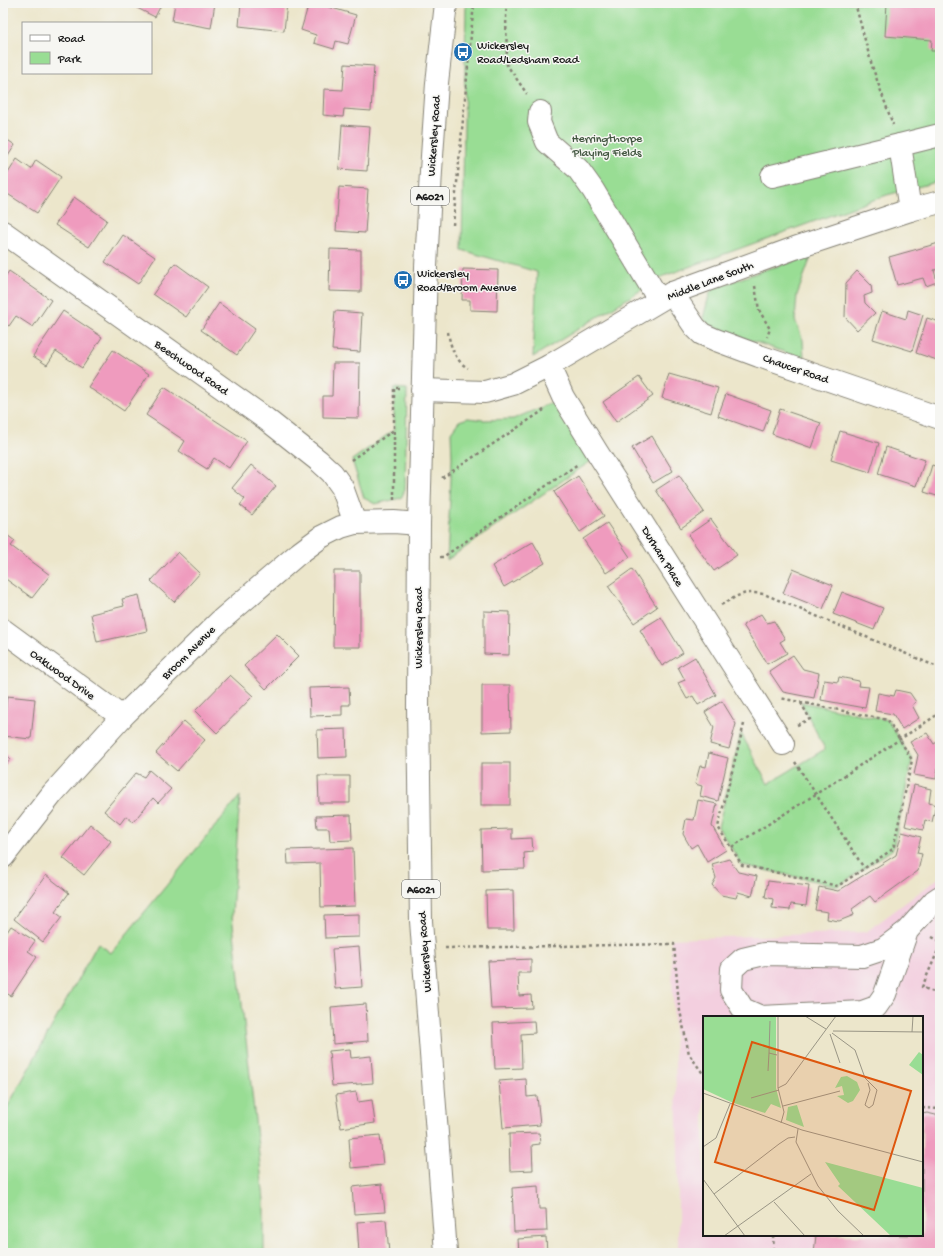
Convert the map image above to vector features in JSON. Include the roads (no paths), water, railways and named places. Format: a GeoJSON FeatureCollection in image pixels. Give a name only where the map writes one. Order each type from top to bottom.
{"type":"FeatureCollection","features":[{"type":"Feature","properties":{"kind":"street","name":"Wickersley Road"},"geometry":{"type":"LineString","coordinates":[[446,3],[437,83],[431,171],[422,390],[418,557],[418,706],[421,921],[446,1253]]}},
{"type":"Feature","properties":{"kind":"street","name":"Chaucer Road"},"geometry":{"type":"LineString","coordinates":[[540,112],[539,122],[547,142],[578,169],[665,296],[702,334],[759,356],[940,418]]}},
{"type":"Feature","properties":{"kind":"street"},"geometry":{"type":"LineString","coordinates":[[772,176],[940,135]]}},
{"type":"Feature","properties":{"kind":"street"},"geometry":{"type":"LineString","coordinates":[[900,145],[910,210]]}},
{"type":"Feature","properties":{"kind":"street","name":"Middle Lane South"},"geometry":{"type":"LineString","coordinates":[[422,390],[485,392],[513,384],[549,366],[665,296],[751,264],[910,210],[940,202]]}},
{"type":"Feature","properties":{"kind":"street","name":"Beechwood Road"},"geometry":{"type":"LineString","coordinates":[[3,232],[266,419],[319,461],[332,473],[342,488],[355,523]]}},
{"type":"Feature","properties":{"kind":"street","name":"Durham Place"},"geometry":{"type":"LineString","coordinates":[[549,366],[563,397],[597,452],[780,739]]}},
{"type":"Feature","properties":{"kind":"street","name":"Broom Avenue"},"geometry":{"type":"LineString","coordinates":[[3,857],[53,793],[122,717],[220,621],[298,554],[321,537],[341,527],[355,523],[394,522],[419,524]]}},
{"type":"Feature","properties":{"kind":"street","name":"Oakwood Drive"},"geometry":{"type":"LineString","coordinates":[[3,630],[122,717]]}},
{"type":"Feature","properties":{"kind":"street"},"geometry":{"type":"LineString","coordinates":[[759,1016],[743,1009],[731,990],[732,969],[743,959],[764,954],[862,956],[883,949],[907,931],[934,901],[940,897]]}},
{"type":"Feature","properties":{"kind":"street"},"geometry":{"type":"LineString","coordinates":[[781,1016],[862,1012],[876,1007],[885,994],[907,931]]}},
{"type":"Feature","properties":{"kind":"place","name":"Wickersley Road/Ledsham Road"},"geometry":{"type":"Point","coordinates":[463,52]}},
{"type":"Feature","properties":{"kind":"place","name":"Wickersley Road/Broom Avenue"},"geometry":{"type":"Point","coordinates":[403,280]}},
{"type":"Feature","properties":{"kind":"park label","name":"Herringthorpe Playing Fields"},"geometry":{"type":"Point","coordinates":[607,145]}}]}
